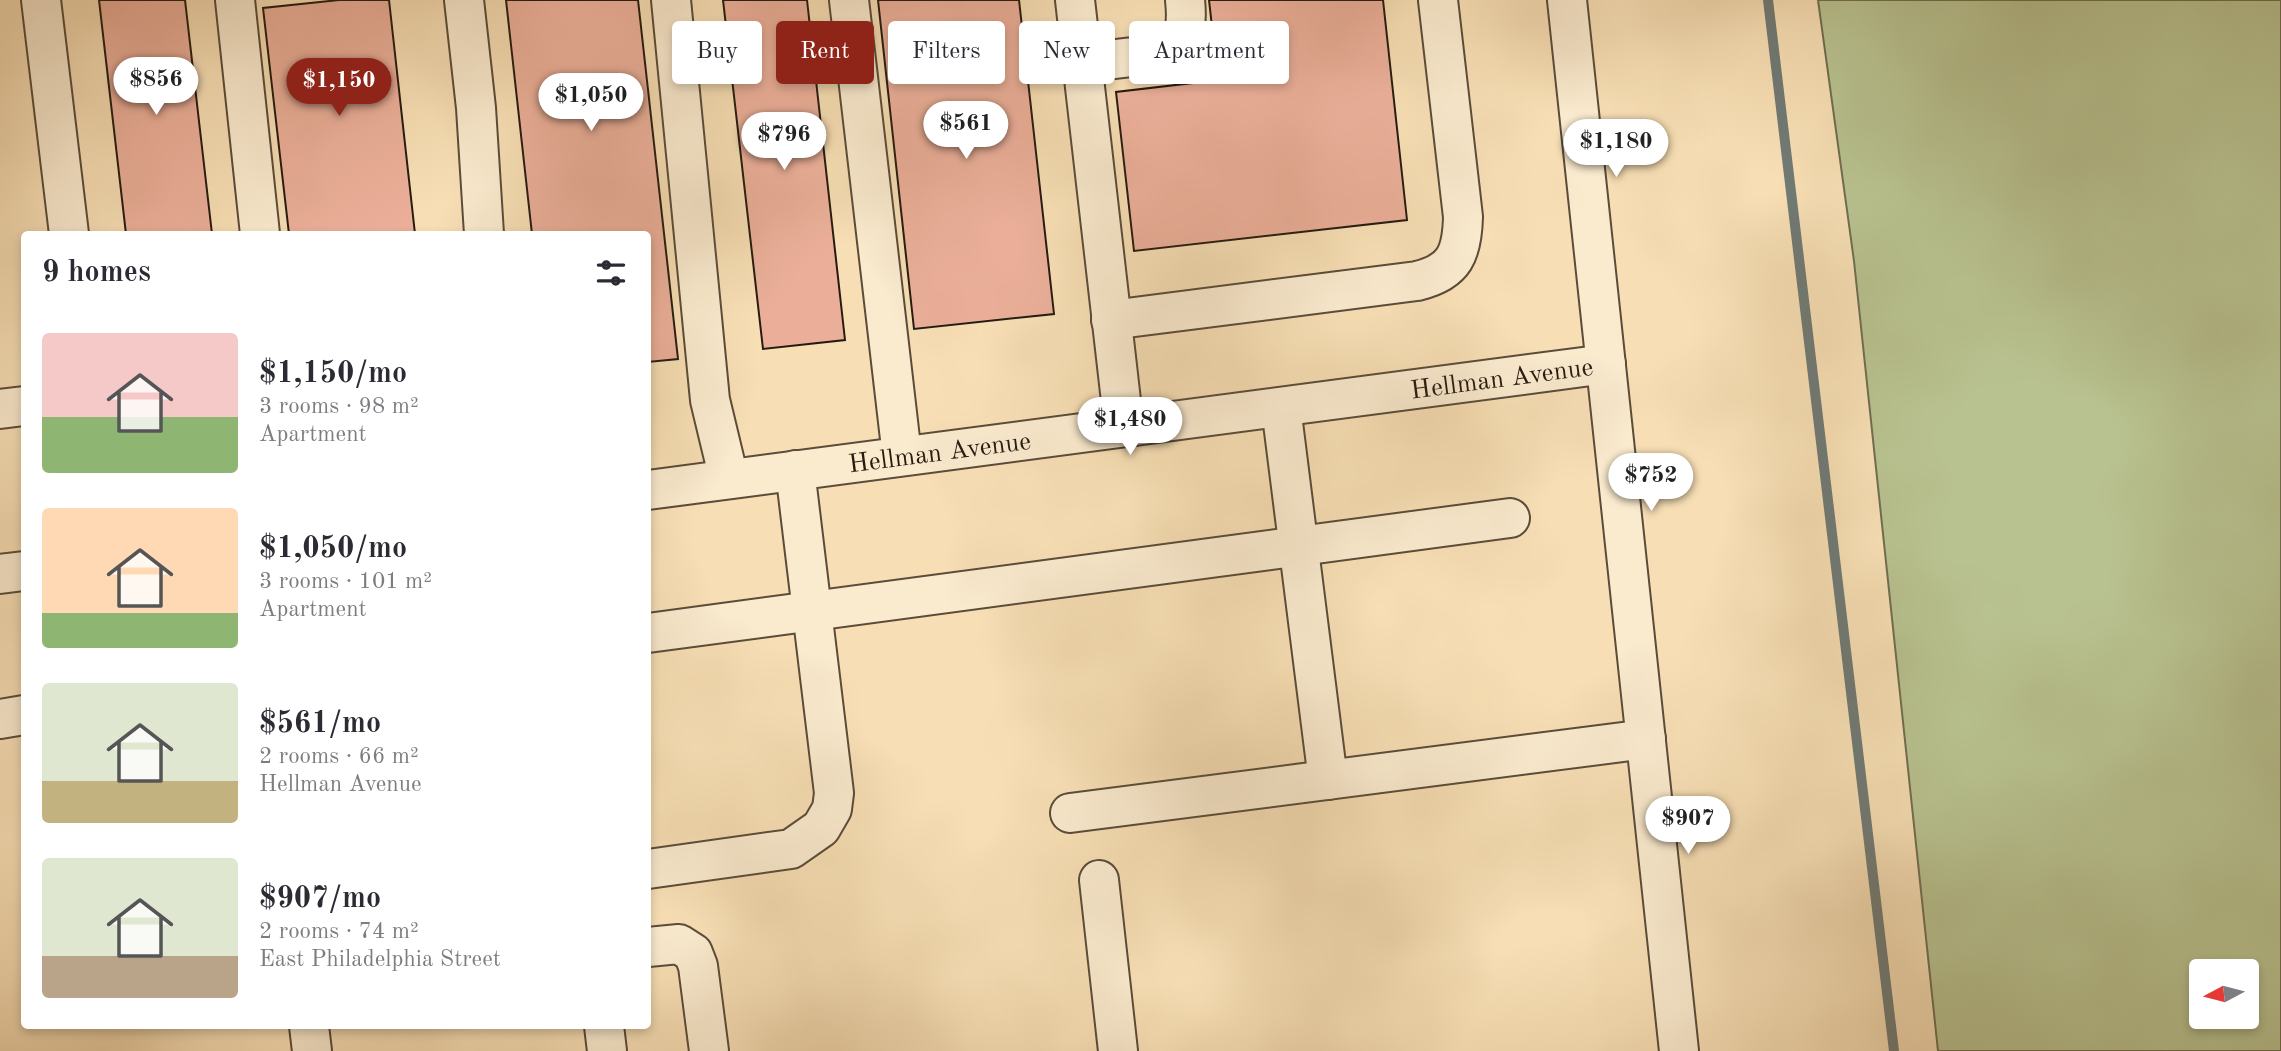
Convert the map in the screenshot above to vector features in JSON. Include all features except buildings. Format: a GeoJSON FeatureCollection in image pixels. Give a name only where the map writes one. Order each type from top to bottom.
{"type":"FeatureCollection","features":[{"type":"Feature","properties":{"kind":"street"},"geometry":{"type":"LineString","coordinates":[[41,0],[69,231]]}},
{"type":"Feature","properties":{"kind":"street"},"geometry":{"type":"LineString","coordinates":[[235,0],[260,231]]}},
{"type":"Feature","properties":{"kind":"street"},"geometry":{"type":"LineString","coordinates":[[464,0],[476,108],[484,231]]}},
{"type":"Feature","properties":{"kind":"street"},"geometry":{"type":"LineString","coordinates":[[671,0],[710,400],[729,479]]}},
{"type":"Feature","properties":{"kind":"street"},"geometry":{"type":"LineString","coordinates":[[849,0],[902,456]]}},
{"type":"Feature","properties":{"kind":"street"},"geometry":{"type":"LineString","coordinates":[[1075,0],[1077,21]]}},
{"type":"Feature","properties":{"kind":"street"},"geometry":{"type":"LineString","coordinates":[[1115,58],[1168,51],[1181,38],[1187,18],[1185,0]]}},
{"type":"Feature","properties":{"kind":"street"},"geometry":{"type":"LineString","coordinates":[[1111,320],[1417,281],[1437,276],[1451,264],[1459,253],[1463,217],[1438,0]]}},
{"type":"Feature","properties":{"kind":"street"},"geometry":{"type":"LineString","coordinates":[[1567,0],[1679,1051]]}},
{"type":"Feature","properties":{"kind":"street"},"geometry":{"type":"LineString","coordinates":[[1084,84],[1124,428]]}},
{"type":"Feature","properties":{"kind":"street","name":"Hellman Avenue"},"geometry":{"type":"LineString","coordinates":[[651,490],[1606,364]]}},
{"type":"Feature","properties":{"kind":"street"},"geometry":{"type":"LineString","coordinates":[[0,409],[21,406]]}},
{"type":"Feature","properties":{"kind":"street"},"geometry":{"type":"LineString","coordinates":[[1281,407],[1328,780]]}},
{"type":"Feature","properties":{"kind":"street"},"geometry":{"type":"LineString","coordinates":[[651,869],[791,849],[821,828],[832,809],[834,793],[795,470]]}},
{"type":"Feature","properties":{"kind":"street"},"geometry":{"type":"LineString","coordinates":[[651,632],[1510,518]]}},
{"type":"Feature","properties":{"kind":"street"},"geometry":{"type":"LineString","coordinates":[[0,574],[21,571]]}},
{"type":"Feature","properties":{"kind":"street"},"geometry":{"type":"LineString","coordinates":[[0,719],[21,716]]}},
{"type":"Feature","properties":{"kind":"street"},"geometry":{"type":"LineString","coordinates":[[1070,813],[1646,739]]}},
{"type":"Feature","properties":{"kind":"street"},"geometry":{"type":"LineString","coordinates":[[1099,880],[1118,1051]]}},
{"type":"Feature","properties":{"kind":"street"},"geometry":{"type":"LineString","coordinates":[[651,947],[678,944],[693,953],[698,966],[709,1051]]}},
{"type":"Feature","properties":{"kind":"street"},"geometry":{"type":"LineString","coordinates":[[309,1029],[312,1051]]}},
{"type":"Feature","properties":{"kind":"street"},"geometry":{"type":"LineString","coordinates":[[604,1029],[607,1051]]}},
{"type":"Feature","properties":{"kind":"green space"},"geometry":{"type":"Polygon","coordinates":[[[1818,0],[2281,0],[2281,1051],[1938,1051],[1854,261],[1818,0]]]}},
{"type":"Feature","properties":{"kind":"waterway"},"geometry":{"type":"LineString","coordinates":[[1768,0],[1894,1051]]}}]}
